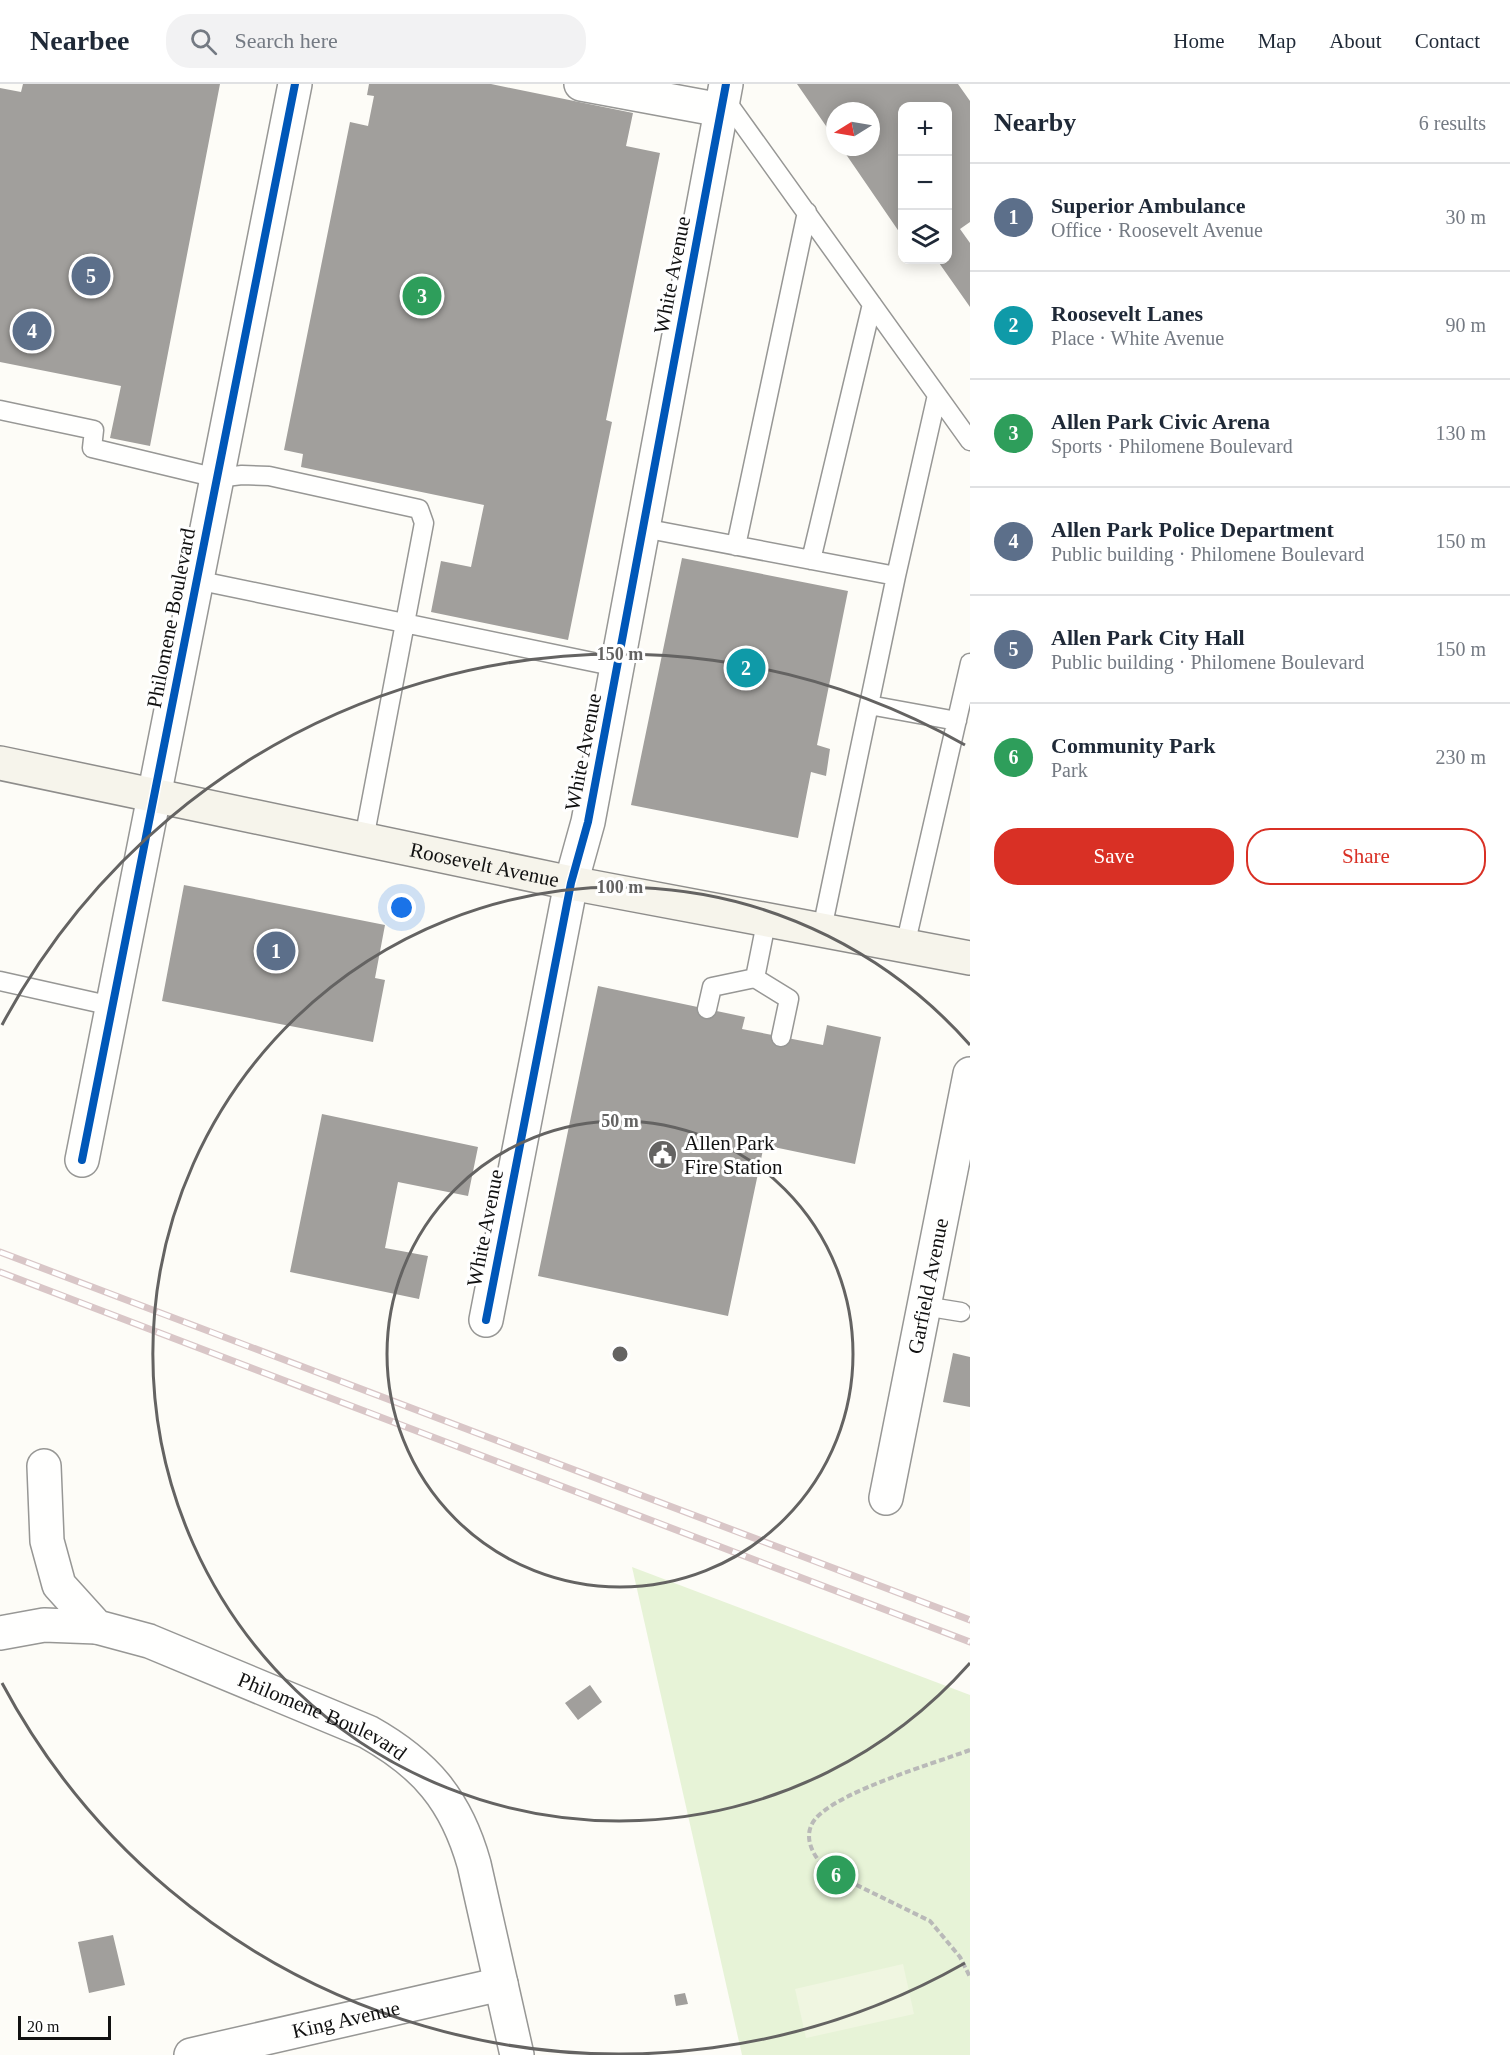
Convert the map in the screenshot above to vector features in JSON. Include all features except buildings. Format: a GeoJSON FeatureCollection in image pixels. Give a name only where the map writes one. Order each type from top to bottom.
{"type":"FeatureCollection","features":[{"type":"Feature","properties":{"kind":"main road","name":"Roosevelt Avenue"},"geometry":{"type":"LineString","coordinates":[[0,763],[571,883],[767,918],[970,958]]}},
{"type":"Feature","properties":{"kind":"street","name":"Philomene Boulevard"},"geometry":{"type":"LineString","coordinates":[[82,1160],[296,84]]}},
{"type":"Feature","properties":{"kind":"street"},"geometry":{"type":"LineString","coordinates":[[581,84],[721,94]]}},
{"type":"Feature","properties":{"kind":"street","name":"White Avenue"},"geometry":{"type":"LineString","coordinates":[[486,1320],[571,883],[588,822],[721,94]]}},
{"type":"Feature","properties":{"kind":"street","name":"Garfield Avenue"},"geometry":{"type":"LineString","coordinates":[[886,1498],[970,1074]]}},
{"type":"Feature","properties":{"kind":"street"},"geometry":{"type":"LineString","coordinates":[[44,1466],[47,1541],[59,1585],[97,1627]]}},
{"type":"Feature","properties":{"kind":"street","name":"Philomene Boulevard"},"geometry":{"type":"LineString","coordinates":[[0,1633],[44,1625],[97,1627],[149,1641],[368,1732],[393,1746],[419,1767],[446,1798],[466,1836],[517,2055]]}},
{"type":"Feature","properties":{"kind":"street","name":"King Avenue"},"geometry":{"type":"LineString","coordinates":[[191,2055],[501,1984]]}},
{"type":"Feature","properties":{"kind":"lane"},"geometry":{"type":"LineString","coordinates":[[721,94],[970,441]]}},
{"type":"Feature","properties":{"kind":"lane"},"geometry":{"type":"LineString","coordinates":[[736,546],[807,212]]}},
{"type":"Feature","properties":{"kind":"lane"},"geometry":{"type":"LineString","coordinates":[[811,560],[872,304]]}},
{"type":"Feature","properties":{"kind":"lane"},"geometry":{"type":"LineString","coordinates":[[822,929],[896,576],[937,395]]}},
{"type":"Feature","properties":{"kind":"lane"},"geometry":{"type":"LineString","coordinates":[[0,410],[94,430],[92,448],[217,478],[242,475],[269,476],[418,509],[424,523],[407,624],[364,839]]}},
{"type":"Feature","properties":{"kind":"lane"},"geometry":{"type":"LineString","coordinates":[[643,528],[896,576]]}},
{"type":"Feature","properties":{"kind":"lane"},"geometry":{"type":"LineString","coordinates":[[196,580],[617,667]]}},
{"type":"Feature","properties":{"kind":"lane"},"geometry":{"type":"LineString","coordinates":[[905,946],[970,663]]}},
{"type":"Feature","properties":{"kind":"lane"},"geometry":{"type":"LineString","coordinates":[[869,705],[957,721]]}},
{"type":"Feature","properties":{"kind":"lane"},"geometry":{"type":"LineString","coordinates":[[755,978],[767,918]]}},
{"type":"Feature","properties":{"kind":"lane"},"geometry":{"type":"LineString","coordinates":[[707,1009],[712,987],[755,978],[789,999],[781,1037]]}},
{"type":"Feature","properties":{"kind":"lane"},"geometry":{"type":"LineString","coordinates":[[0,981],[112,1006]]}},
{"type":"Feature","properties":{"kind":"lane"},"geometry":{"type":"LineString","coordinates":[[924,1306],[961,1312]]}},
{"type":"Feature","properties":{"kind":"path"},"geometry":{"type":"LineString","coordinates":[[970,1750],[883,1782],[830,1807],[815,1819],[808,1841],[817,1861],[830,1872],[930,1921],[960,1958],[970,1977]]}},
{"type":"Feature","properties":{"kind":"green space"},"geometry":{"type":"Polygon","coordinates":[[[632,1567],[970,1695],[970,2055],[742,2055],[632,1567]]]}},
{"type":"Feature","properties":{"kind":"green space"},"geometry":{"type":"Polygon","coordinates":[[[903,1964],[914,2014],[806,2038],[795,1989],[903,1964]]]}},
{"type":"Feature","properties":{"kind":"railway"},"geometry":{"type":"LineString","coordinates":[[0,1252],[970,1620]]}},
{"type":"Feature","properties":{"kind":"railway"},"geometry":{"type":"LineString","coordinates":[[0,1272],[970,1642]]}},
{"type":"Feature","properties":{"kind":"cycle path"},"geometry":{"type":"LineString","coordinates":[[82,1160],[295,84]]}},
{"type":"Feature","properties":{"kind":"cycle path"},"geometry":{"type":"LineString","coordinates":[[486,1320],[571,883],[588,822],[726,84]]}},
{"type":"Feature","properties":{"kind":"place","name":"Allen Park City Hall"},"geometry":{"type":"Point","coordinates":[91,276]}},
{"type":"Feature","properties":{"kind":"place","name":"Allen Park Civic Arena"},"geometry":{"type":"Point","coordinates":[422,296]}},
{"type":"Feature","properties":{"kind":"place","name":"Allen Park Police Department"},"geometry":{"type":"Point","coordinates":[32,331]}},
{"type":"Feature","properties":{"kind":"place","name":"Roosevelt Lanes"},"geometry":{"type":"Point","coordinates":[746,668]}},
{"type":"Feature","properties":{"kind":"place","name":"Superior Ambulance"},"geometry":{"type":"Point","coordinates":[276,951]}},
{"type":"Feature","properties":{"kind":"place","name":"Allen Park Fire Station"},"geometry":{"type":"Point","coordinates":[663,1155]}},
{"type":"Feature","properties":{"kind":"place","name":"Community Park"},"geometry":{"type":"Point","coordinates":[836,1875]}}]}
